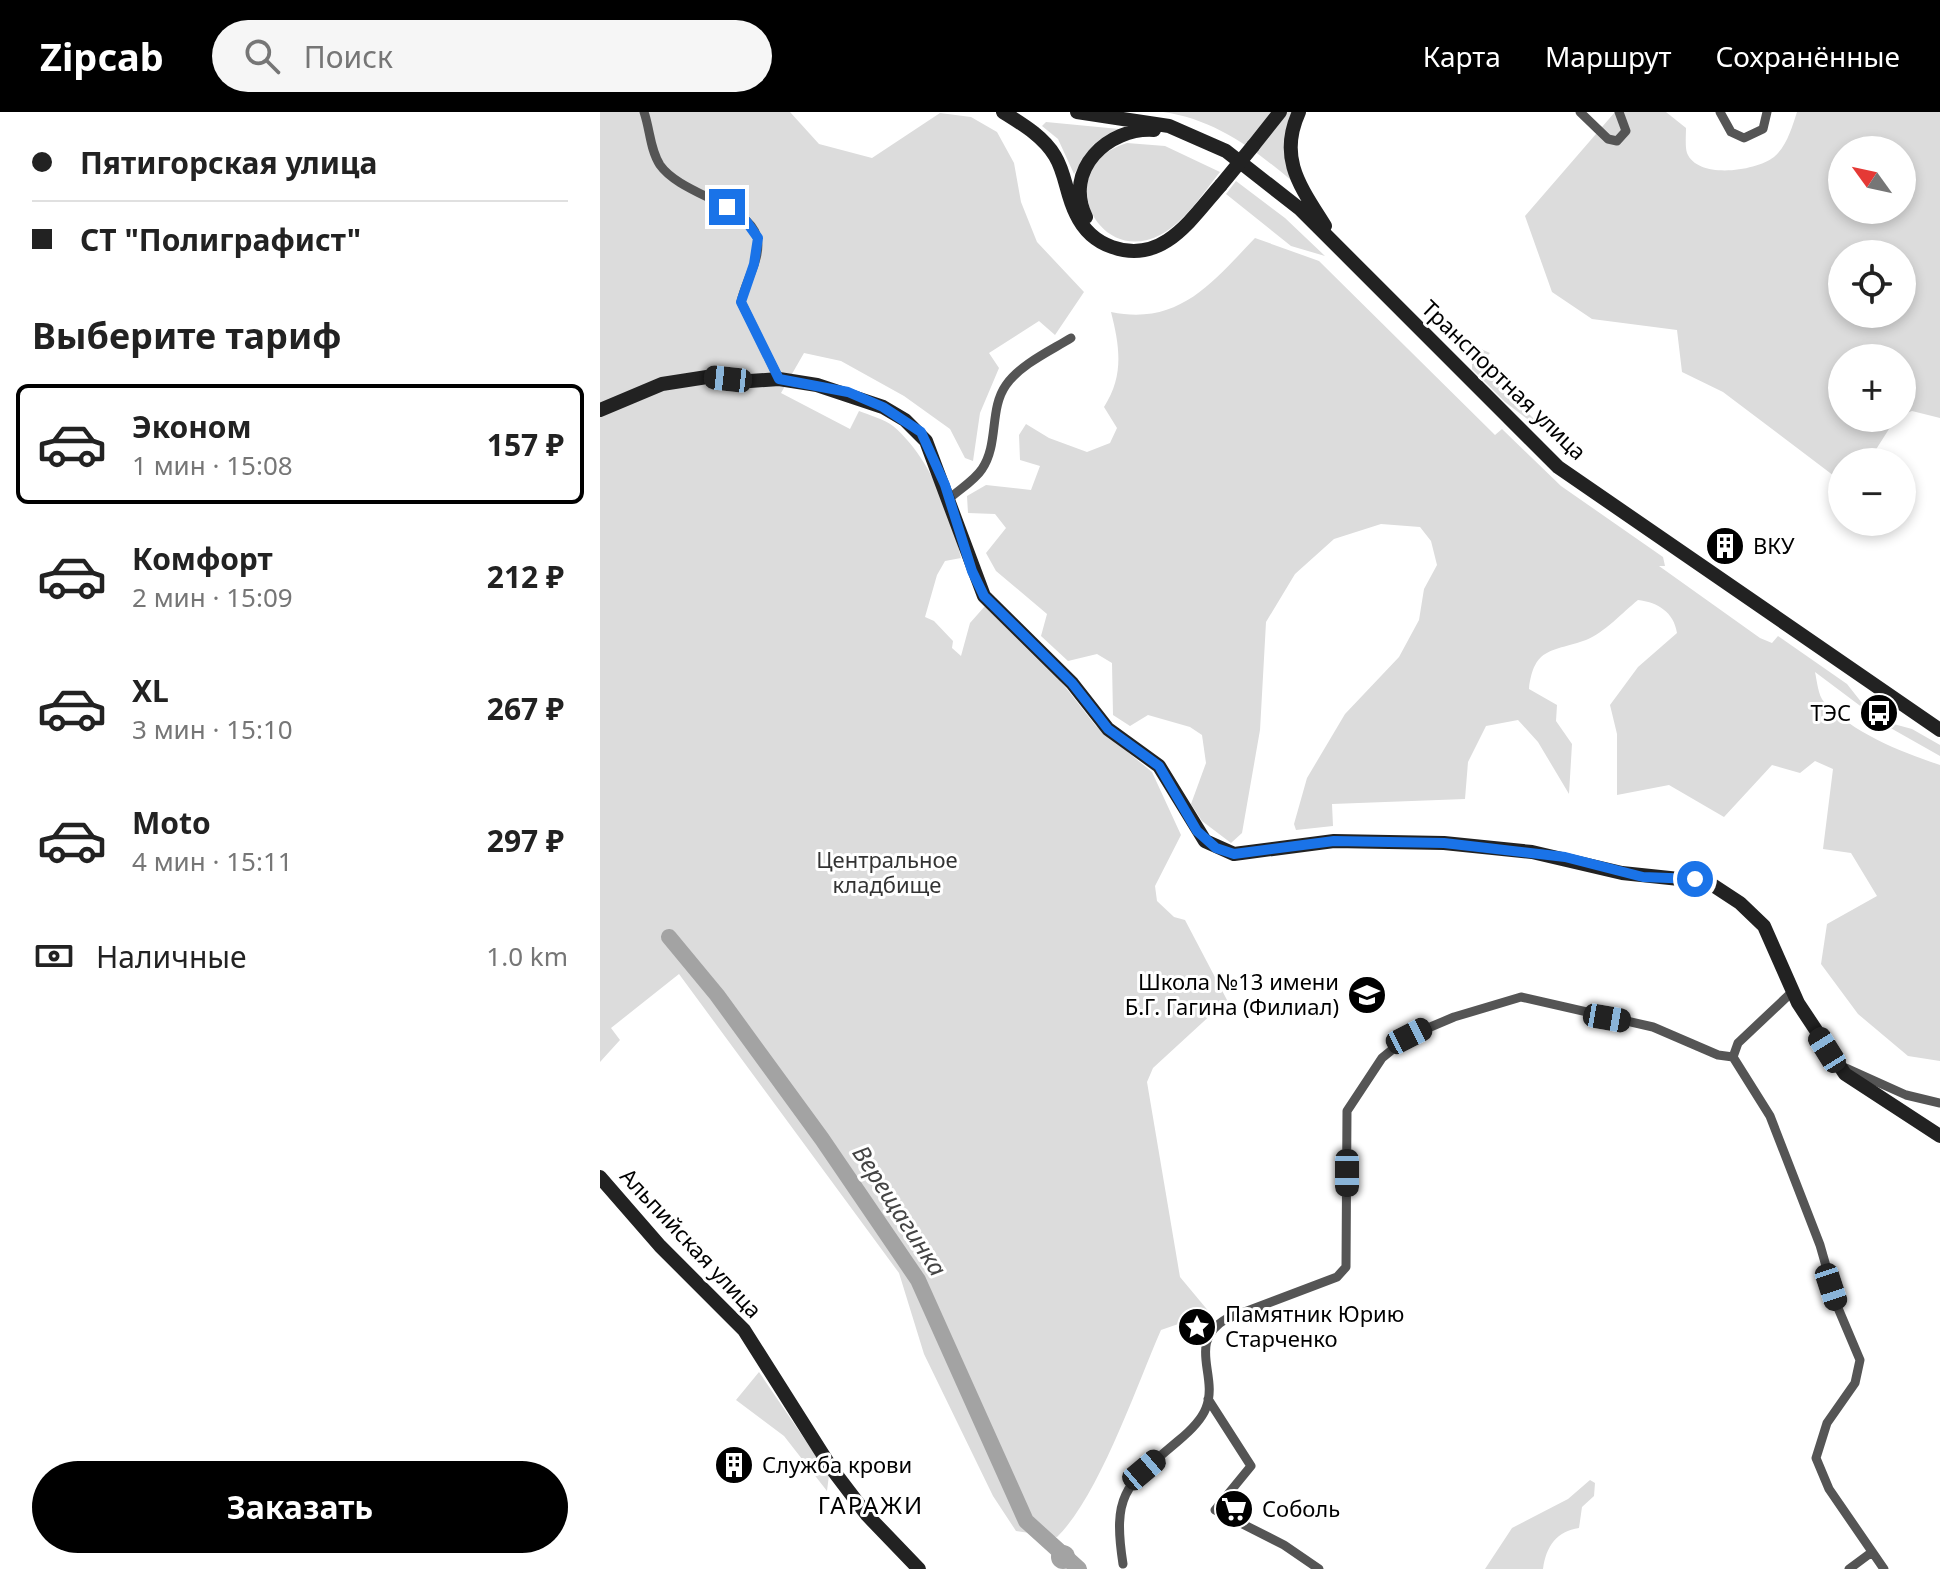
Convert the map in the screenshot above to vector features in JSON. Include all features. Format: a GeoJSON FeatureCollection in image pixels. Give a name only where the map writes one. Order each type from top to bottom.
{"type":"FeatureCollection","features":[{"type":"Feature","properties":{"kind":"street"},"geometry":{"type":"LineString","coordinates":[[644,112],[654,152],[667,173],[691,191],[727,207],[758,238],[754,264],[741,302],[779,379]]}},
{"type":"Feature","properties":{"kind":"street"},"geometry":{"type":"LineString","coordinates":[[1003,112],[1040,138],[1054,155],[1076,214],[1090,234],[1126,251],[1149,251],[1172,239],[1280,112]]}},
{"type":"Feature","properties":{"kind":"street","name":"Транспортная улица"},"geometry":{"type":"LineString","coordinates":[[1077,112],[1144,121],[1202,138],[1261,177],[1336,243],[1497,410],[1558,467],[1940,730]]}},
{"type":"Feature","properties":{"kind":"street"},"geometry":{"type":"LineString","coordinates":[[1299,112],[1292,128],[1290,159],[1310,201],[1336,243]]}},
{"type":"Feature","properties":{"kind":"street"},"geometry":{"type":"LineString","coordinates":[[1580,112],[1612,141],[1623,137],[1626,131],[1619,112]]}},
{"type":"Feature","properties":{"kind":"street"},"geometry":{"type":"LineString","coordinates":[[1720,112],[1731,132],[1744,138],[1763,129],[1767,112]]}},
{"type":"Feature","properties":{"kind":"street"},"geometry":{"type":"LineString","coordinates":[[1126,251],[1101,236],[1084,215],[1080,185],[1091,159],[1108,140],[1129,131],[1156,131],[1202,138]]}},
{"type":"Feature","properties":{"kind":"street"},"geometry":{"type":"LineString","coordinates":[[950,498],[984,467],[992,449],[1000,397],[1006,385],[1039,357],[1071,338]]}},
{"type":"Feature","properties":{"kind":"street"},"geometry":{"type":"LineString","coordinates":[[600,410],[633,393],[686,378],[779,379],[848,392],[905,420],[926,441],[950,498],[972,571],[984,596],[1072,683],[1108,729],[1159,766],[1197,831],[1216,848],[1234,854],[1334,841],[1444,843],[1543,854],[1622,873],[1708,882],[1740,903],[1764,926],[1792,992],[1837,1063],[1851,1079],[1940,1136]]}},
{"type":"Feature","properties":{"kind":"street"},"geometry":{"type":"LineString","coordinates":[[1733,1057],[1738,1043],[1792,992]]}},
{"type":"Feature","properties":{"kind":"street"},"geometry":{"type":"LineString","coordinates":[[1123,1564],[1118,1519],[1123,1496],[1144,1470],[1198,1422],[1208,1399],[1206,1336],[1226,1319],[1343,1273],[1347,1259],[1347,1111],[1382,1058],[1409,1036],[1454,1017],[1521,997],[1653,1027],[1713,1053],[1733,1057],[1770,1116],[1820,1245],[1838,1308],[1859,1352],[1855,1383],[1827,1423],[1816,1458],[1822,1476],[1884,1569]]}},
{"type":"Feature","properties":{"kind":"street"},"geometry":{"type":"LineString","coordinates":[[1837,1063],[1906,1095],[1940,1103]]}},
{"type":"Feature","properties":{"kind":"street","name":"Альпийская улица"},"geometry":{"type":"LineString","coordinates":[[600,1177],[660,1246],[744,1330],[832,1469],[867,1515],[919,1569]]}},
{"type":"Feature","properties":{"kind":"street"},"geometry":{"type":"LineString","coordinates":[[1208,1399],[1251,1466],[1215,1510],[1284,1545],[1319,1569]]}},
{"type":"Feature","properties":{"kind":"street"},"geometry":{"type":"LineString","coordinates":[[1849,1569],[1872,1552]]}},
{"type":"Feature","properties":{"kind":"green space","name":"Центральное кладбище"},"geometry":{"type":"Polygon","coordinates":[[[600,112],[790,112],[819,144],[872,158],[940,113],[971,117],[997,132],[1014,163],[1021,202],[1037,242],[1084,292],[1055,335],[1039,321],[989,353],[999,368],[980,413],[973,461],[965,458],[950,429],[904,396],[841,361],[804,353],[781,393],[850,429],[859,411],[881,419],[906,438],[937,486],[961,558],[945,561],[937,575],[925,617],[934,621],[953,641],[952,648],[961,656],[970,623],[985,606],[1055,674],[1096,726],[1152,772],[1181,835],[1155,886],[1157,901],[1174,917],[1185,920],[1227,1000],[1153,1068],[1147,1082],[1180,1277],[1210,1313],[1161,1330],[1102,1469],[1073,1519],[1057,1537],[1016,1531],[993,1496],[924,1354],[899,1273],[679,974],[611,1028],[620,1040],[600,1062],[600,112]]]}},
{"type":"Feature","properties":{"kind":"green space"},"geometry":{"type":"Polygon","coordinates":[[[1163,112],[1298,112],[1292,181],[1248,147],[1216,128],[1163,112]]]}},
{"type":"Feature","properties":{"kind":"green space"},"geometry":{"type":"Polygon","coordinates":[[[1615,112],[1666,112],[1686,128],[1686,150],[1693,161],[1703,167],[1728,170],[1766,162],[1779,153],[1797,112],[1940,112],[1940,418],[1916,412],[1916,344],[1828,344],[1828,432],[1887,432],[1877,448],[1828,448],[1828,471],[1723,392],[1682,372],[1677,330],[1592,319],[1552,292],[1525,216],[1615,112]]]}},
{"type":"Feature","properties":{"kind":"green space"},"geometry":{"type":"Polygon","coordinates":[[[1046,122],[1119,129],[1094,144],[1074,174],[1058,139],[1042,126],[1046,122]]]}},
{"type":"Feature","properties":{"kind":"green space"},"geometry":{"type":"Polygon","coordinates":[[[1127,143],[1165,146],[1220,172],[1178,223],[1160,235],[1137,241],[1117,238],[1101,226],[1091,210],[1087,191],[1091,172],[1104,155],[1127,143]]]}},
{"type":"Feature","properties":{"kind":"green space"},"geometry":{"type":"Polygon","coordinates":[[[1236,181],[1285,218],[1325,256],[1291,246],[1226,194],[1236,181]]]}},
{"type":"Feature","properties":{"kind":"green space"},"geometry":{"type":"Polygon","coordinates":[[[1255,238],[1319,261],[1495,435],[1502,429],[1561,486],[1663,557],[1665,566],[1659,566],[1760,638],[1772,643],[1778,636],[1847,684],[1862,703],[1890,723],[1912,729],[1940,745],[1940,756],[1887,726],[1815,672],[1824,702],[1849,723],[1894,748],[1940,765],[1940,1061],[1908,1056],[1858,1014],[1821,964],[1827,924],[1877,896],[1851,853],[1823,849],[1833,769],[1815,761],[1800,773],[1772,765],[1724,817],[1669,785],[1617,795],[1617,734],[1610,705],[1638,667],[1677,633],[1668,614],[1652,603],[1638,600],[1600,632],[1547,653],[1535,665],[1529,689],[1557,705],[1556,721],[1572,744],[1569,794],[1538,742],[1518,720],[1486,726],[1468,762],[1465,799],[1332,804],[1333,826],[1296,830],[1294,824],[1307,778],[1345,714],[1399,657],[1419,620],[1424,589],[1437,565],[1431,541],[1420,527],[1381,524],[1334,539],[1295,574],[1266,622],[1260,730],[1242,833],[1231,843],[1202,821],[1191,804],[1206,763],[1202,735],[1190,727],[1148,715],[1130,726],[1113,715],[1112,663],[1097,654],[1068,661],[1041,636],[1047,614],[996,571],[986,553],[1006,528],[995,514],[968,513],[967,496],[986,485],[1031,490],[1040,466],[1020,460],[1019,435],[1026,424],[1049,438],[1087,452],[1110,443],[1117,428],[1104,407],[1115,384],[1118,361],[1117,337],[1111,312],[1135,315],[1175,307],[1208,285],[1255,238]]]}},
{"type":"Feature","properties":{"kind":"green space"},"geometry":{"type":"Polygon","coordinates":[[[1481,349],[1490,353],[1479,364],[1540,425],[1538,427],[1505,402],[1472,369],[1472,362],[1481,349]]]}},
{"type":"Feature","properties":{"kind":"green space"},"geometry":{"type":"Polygon","coordinates":[[[759,1372],[829,1475],[827,1491],[784,1436],[736,1400],[759,1372]]]}},
{"type":"Feature","properties":{"kind":"green space"},"geometry":{"type":"Polygon","coordinates":[[[1590,1480],[1595,1483],[1594,1496],[1582,1507],[1579,1528],[1565,1532],[1554,1541],[1543,1569],[1485,1569],[1512,1528],[1568,1499],[1590,1480]]]}},
{"type":"Feature","properties":{"kind":"shaded area"},"geometry":{"type":"Polygon","coordinates":[[[1063,1545],[1072,1548],[1075,1557],[1072,1566],[1063,1569],[1054,1566],[1051,1557],[1054,1548],[1063,1545]]]}},
{"type":"Feature","properties":{"kind":"waterway","name":"Верещагинка"},"geometry":{"type":"LineString","coordinates":[[669,937],[717,995],[822,1139],[918,1280],[1026,1521],[1079,1569]]}},
{"type":"Feature","properties":{"kind":"place","name":"ВКУ"},"geometry":{"type":"Point","coordinates":[1725,546]}},
{"type":"Feature","properties":{"kind":"place","name":"ТЭС"},"geometry":{"type":"Point","coordinates":[1879,713]}},
{"type":"Feature","properties":{"kind":"place","name":"Школа №13 имени Б.Г. Гагина (Филиал)"},"geometry":{"type":"Point","coordinates":[1367,995]}},
{"type":"Feature","properties":{"kind":"place","name":"Памятник Юрию Старченко"},"geometry":{"type":"Point","coordinates":[1197,1327]}},
{"type":"Feature","properties":{"kind":"place","name":"Служба крови"},"geometry":{"type":"Point","coordinates":[734,1465]}},
{"type":"Feature","properties":{"kind":"place","name":"Соболь"},"geometry":{"type":"Point","coordinates":[1234,1509]}},
{"type":"Feature","properties":{"kind":"district","name":"ГАРАЖИ"},"geometry":{"type":"Point","coordinates":[871,1506]}},
{"type":"Feature","properties":{"kind":"route"},"geometry":{"type":"LineString","coordinates":[[727,207],[746,221],[758,238],[754,264],[741,302],[779,379],[848,392],[883,407],[921,432],[945,485],[972,571],[984,596],[1024,639],[1072,683],[1108,729],[1159,766],[1205,841],[1234,854],[1334,841],[1444,843],[1565,857],[1643,877],[1695,879]]}}]}
